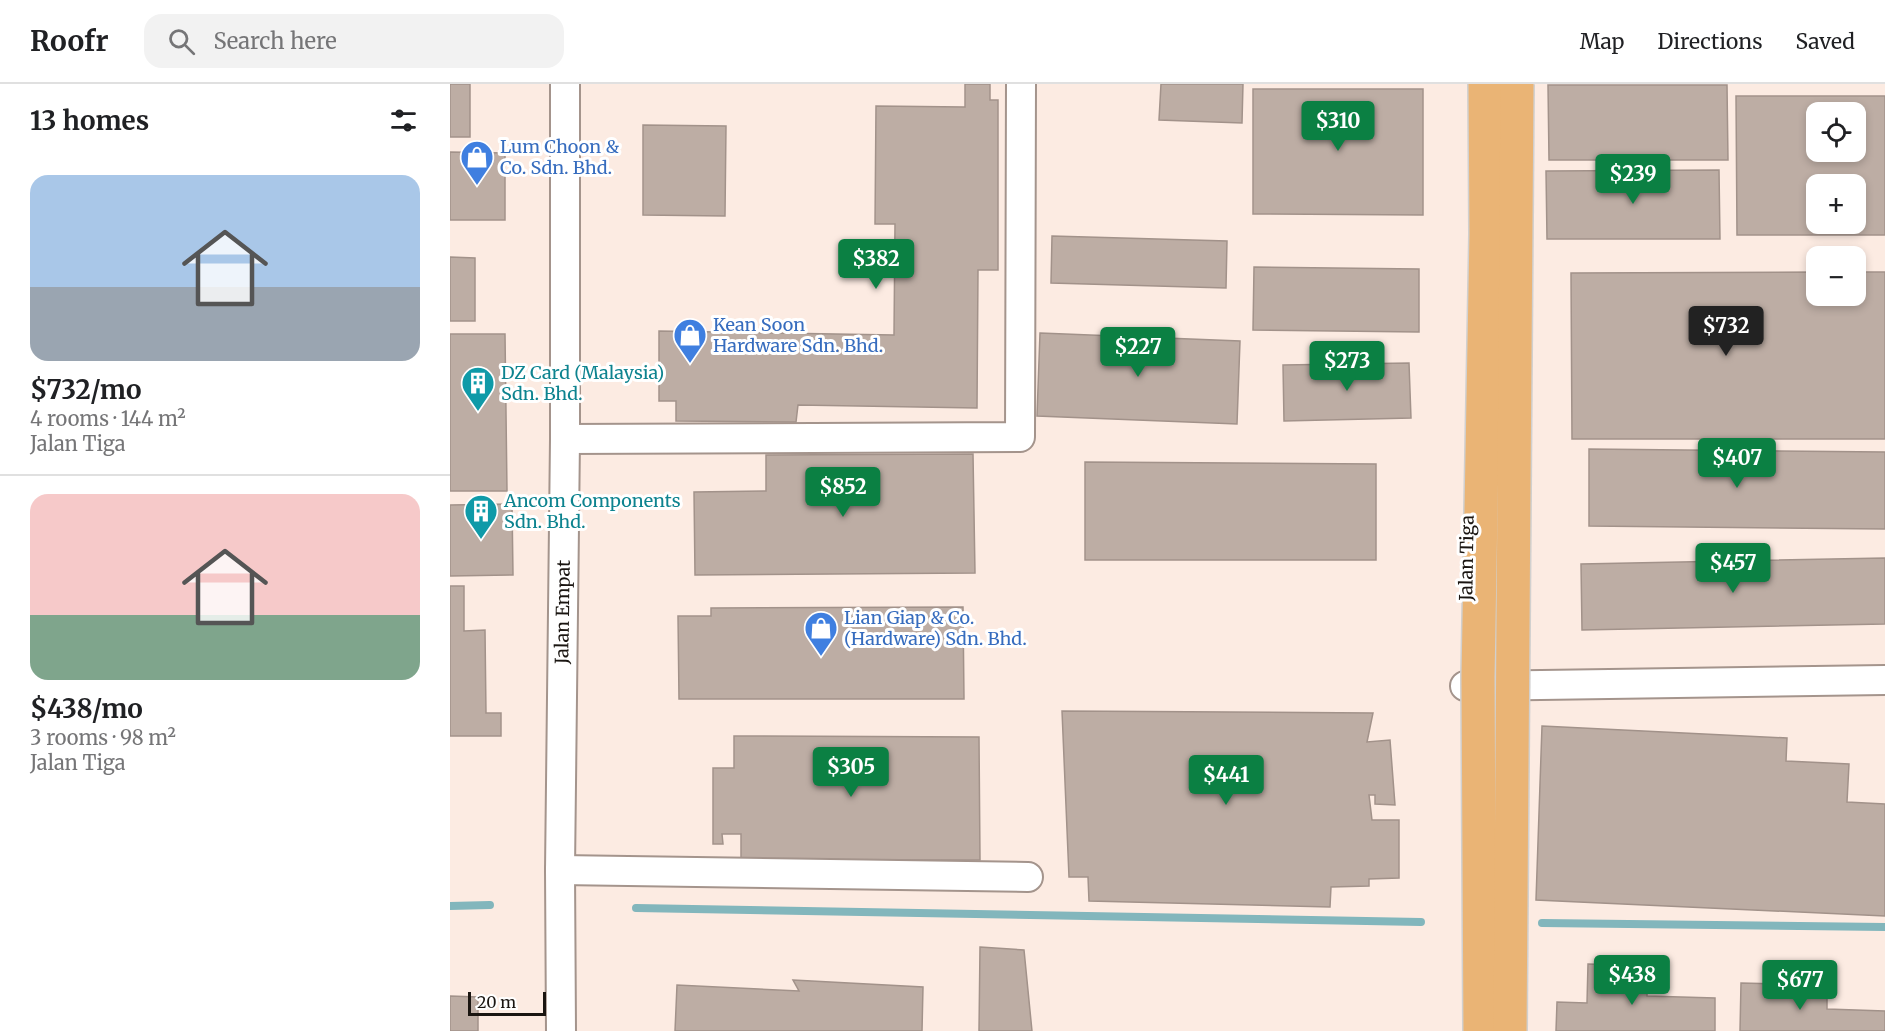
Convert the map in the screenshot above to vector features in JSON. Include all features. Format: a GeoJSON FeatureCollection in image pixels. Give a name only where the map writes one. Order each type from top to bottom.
{"type":"FeatureCollection","features":[{"type":"Feature","properties":{"kind":"highway"},"geometry":{"type":"LineString","coordinates":[[1479,1031],[1478,677],[1486,234],[1485,84]]}},
{"type":"Feature","properties":{"kind":"highway"},"geometry":{"type":"LineString","coordinates":[[1510,1031],[1517,84]]}},
{"type":"Feature","properties":{"kind":"street","name":"Jalan Empat"},"geometry":{"type":"LineString","coordinates":[[561,1031],[565,84]]}},
{"type":"Feature","properties":{"kind":"street"},"geometry":{"type":"LineString","coordinates":[[565,439],[1020,437],[1021,84]]}},
{"type":"Feature","properties":{"kind":"street","name":"Jalan Tiga"},"geometry":{"type":"LineString","coordinates":[[1468,1031],[1465,686],[1471,84]]}},
{"type":"Feature","properties":{"kind":"street"},"geometry":{"type":"LineString","coordinates":[[1520,1031],[1519,686],[1524,84]]}},
{"type":"Feature","properties":{"kind":"street"},"geometry":{"type":"LineString","coordinates":[[1465,686],[1885,680]]}},
{"type":"Feature","properties":{"kind":"street"},"geometry":{"type":"LineString","coordinates":[[560,870],[1028,877]]}},
{"type":"Feature","properties":{"kind":"building"},"geometry":{"type":"Polygon","coordinates":[[[450,84],[470,84],[470,137],[450,137],[450,84]]]}},
{"type":"Feature","properties":{"kind":"building"},"geometry":{"type":"Polygon","coordinates":[[[965,84],[990,84],[990,100],[998,100],[998,270],[978,270],[977,408],[798,405],[796,422],[676,421],[676,401],[659,401],[659,331],[894,335],[895,224],[875,224],[876,106],[965,107],[965,84]]]}},
{"type":"Feature","properties":{"kind":"building"},"geometry":{"type":"Polygon","coordinates":[[[1161,84],[1243,84],[1242,123],[1159,120],[1161,84]]]}},
{"type":"Feature","properties":{"kind":"building"},"geometry":{"type":"Polygon","coordinates":[[[1548,85],[1727,85],[1728,160],[1549,160],[1548,85]]]}},
{"type":"Feature","properties":{"kind":"building"},"geometry":{"type":"Polygon","coordinates":[[[1253,89],[1423,89],[1423,215],[1253,214],[1253,89]]]}},
{"type":"Feature","properties":{"kind":"building"},"geometry":{"type":"Polygon","coordinates":[[[1736,96],[1885,96],[1885,235],[1737,235],[1736,96]]]}},
{"type":"Feature","properties":{"kind":"building"},"geometry":{"type":"Polygon","coordinates":[[[643,125],[726,126],[725,216],[643,215],[643,125]]]}},
{"type":"Feature","properties":{"kind":"building","name":"Lum Choon & Co. Sdn. Bhd."},"geometry":{"type":"Polygon","coordinates":[[[450,152],[505,153],[505,220],[450,220],[450,152]]]}},
{"type":"Feature","properties":{"kind":"building"},"geometry":{"type":"Polygon","coordinates":[[[1719,170],[1720,239],[1547,239],[1546,171],[1719,170]]]}},
{"type":"Feature","properties":{"kind":"building"},"geometry":{"type":"Polygon","coordinates":[[[1052,236],[1227,241],[1226,288],[1051,283],[1052,236]]]}},
{"type":"Feature","properties":{"kind":"building"},"geometry":{"type":"Polygon","coordinates":[[[450,257],[475,258],[475,321],[450,321],[450,257]]]}},
{"type":"Feature","properties":{"kind":"building"},"geometry":{"type":"Polygon","coordinates":[[[1254,267],[1419,269],[1419,332],[1253,330],[1254,267]]]}},
{"type":"Feature","properties":{"kind":"building"},"geometry":{"type":"Polygon","coordinates":[[[1806,272],[1806,306],[1866,306],[1866,272],[1885,272],[1885,439],[1572,439],[1571,273],[1806,272]]]}},
{"type":"Feature","properties":{"kind":"building"},"geometry":{"type":"Polygon","coordinates":[[[1040,333],[1240,341],[1237,424],[1037,416],[1040,333]]]}},
{"type":"Feature","properties":{"kind":"building","name":"DZ Card (Malaysia) Sdn. Bhd."},"geometry":{"type":"Polygon","coordinates":[[[450,334],[505,334],[507,491],[450,491],[450,334]]]}},
{"type":"Feature","properties":{"kind":"building"},"geometry":{"type":"Polygon","coordinates":[[[1409,363],[1411,418],[1284,421],[1283,365],[1409,363]]]}},
{"type":"Feature","properties":{"kind":"building"},"geometry":{"type":"Polygon","coordinates":[[[1589,449],[1885,452],[1885,529],[1589,526],[1589,449]]]}},
{"type":"Feature","properties":{"kind":"building"},"geometry":{"type":"Polygon","coordinates":[[[973,454],[975,573],[695,575],[694,492],[766,491],[766,455],[973,454]]]}},
{"type":"Feature","properties":{"kind":"building"},"geometry":{"type":"Polygon","coordinates":[[[1085,462],[1376,464],[1376,560],[1085,560],[1085,462]]]}},
{"type":"Feature","properties":{"kind":"building","name":"Ancom Components Sdn. Bhd."},"geometry":{"type":"Polygon","coordinates":[[[512,504],[513,575],[450,576],[450,505],[512,504]]]}},
{"type":"Feature","properties":{"kind":"building"},"geometry":{"type":"Polygon","coordinates":[[[1885,558],[1885,624],[1582,630],[1581,564],[1885,558]]]}},
{"type":"Feature","properties":{"kind":"building"},"geometry":{"type":"Polygon","coordinates":[[[450,586],[464,586],[464,631],[485,630],[486,713],[501,713],[501,736],[450,736],[450,586]]]}},
{"type":"Feature","properties":{"kind":"building","name":"Lian Giap & Co. (Hardware) Sdn. Bhd."},"geometry":{"type":"Polygon","coordinates":[[[963,607],[964,699],[679,699],[678,616],[711,616],[711,608],[963,607]]]}},
{"type":"Feature","properties":{"kind":"building"},"geometry":{"type":"Polygon","coordinates":[[[1062,711],[1373,713],[1367,742],[1390,740],[1395,805],[1375,804],[1375,795],[1369,795],[1372,820],[1399,820],[1399,878],[1369,879],[1369,886],[1331,887],[1330,907],[1089,901],[1088,877],[1069,877],[1062,711]]]}},
{"type":"Feature","properties":{"kind":"building"},"geometry":{"type":"Polygon","coordinates":[[[1542,726],[1787,738],[1786,761],[1849,764],[1847,802],[1885,804],[1885,916],[1536,900],[1542,726]]]}},
{"type":"Feature","properties":{"kind":"building"},"geometry":{"type":"Polygon","coordinates":[[[734,736],[979,737],[980,860],[741,860],[741,834],[722,834],[723,844],[713,844],[713,768],[734,768],[734,736]]]}},
{"type":"Feature","properties":{"kind":"building"},"geometry":{"type":"Polygon","coordinates":[[[980,947],[1024,950],[1032,1031],[979,1031],[980,947]]]}},
{"type":"Feature","properties":{"kind":"building"},"geometry":{"type":"Polygon","coordinates":[[[1588,964],[1647,966],[1647,996],[1715,998],[1715,1031],[1556,1031],[1557,1002],[1587,1003],[1588,964]]]}},
{"type":"Feature","properties":{"kind":"building"},"geometry":{"type":"Polygon","coordinates":[[[793,980],[923,987],[922,1031],[675,1031],[677,985],[799,991],[793,980]]]}},
{"type":"Feature","properties":{"kind":"building"},"geometry":{"type":"Polygon","coordinates":[[[1741,983],[1827,985],[1827,1009],[1885,1011],[1885,1031],[1740,1031],[1741,983]]]}},
{"type":"Feature","properties":{"kind":"building"},"geometry":{"type":"Polygon","coordinates":[[[450,996],[478,997],[478,1031],[450,1031],[450,996]]]}},
{"type":"Feature","properties":{"kind":"waterway"},"geometry":{"type":"LineString","coordinates":[[450,906],[490,905]]}},
{"type":"Feature","properties":{"kind":"waterway"},"geometry":{"type":"LineString","coordinates":[[636,908],[1421,922]]}},
{"type":"Feature","properties":{"kind":"waterway"},"geometry":{"type":"LineString","coordinates":[[1542,923],[1885,927]]}},
{"type":"Feature","properties":{"kind":"place","name":"Lum Choon & Co. Sdn. Bhd."},"geometry":{"type":"Point","coordinates":[477,186]}},
{"type":"Feature","properties":{"kind":"place","name":"Kean Soon Hardware Sdn. Bhd."},"geometry":{"type":"Point","coordinates":[690,364]}},
{"type":"Feature","properties":{"kind":"place","name":"DZ Card (Malaysia) Sdn. Bhd."},"geometry":{"type":"Point","coordinates":[478,412]}},
{"type":"Feature","properties":{"kind":"place","name":"Ancom Components Sdn. Bhd."},"geometry":{"type":"Point","coordinates":[481,540]}},
{"type":"Feature","properties":{"kind":"place","name":"Lian Giap & Co. (Hardware) Sdn. Bhd."},"geometry":{"type":"Point","coordinates":[821,657]}}]}
